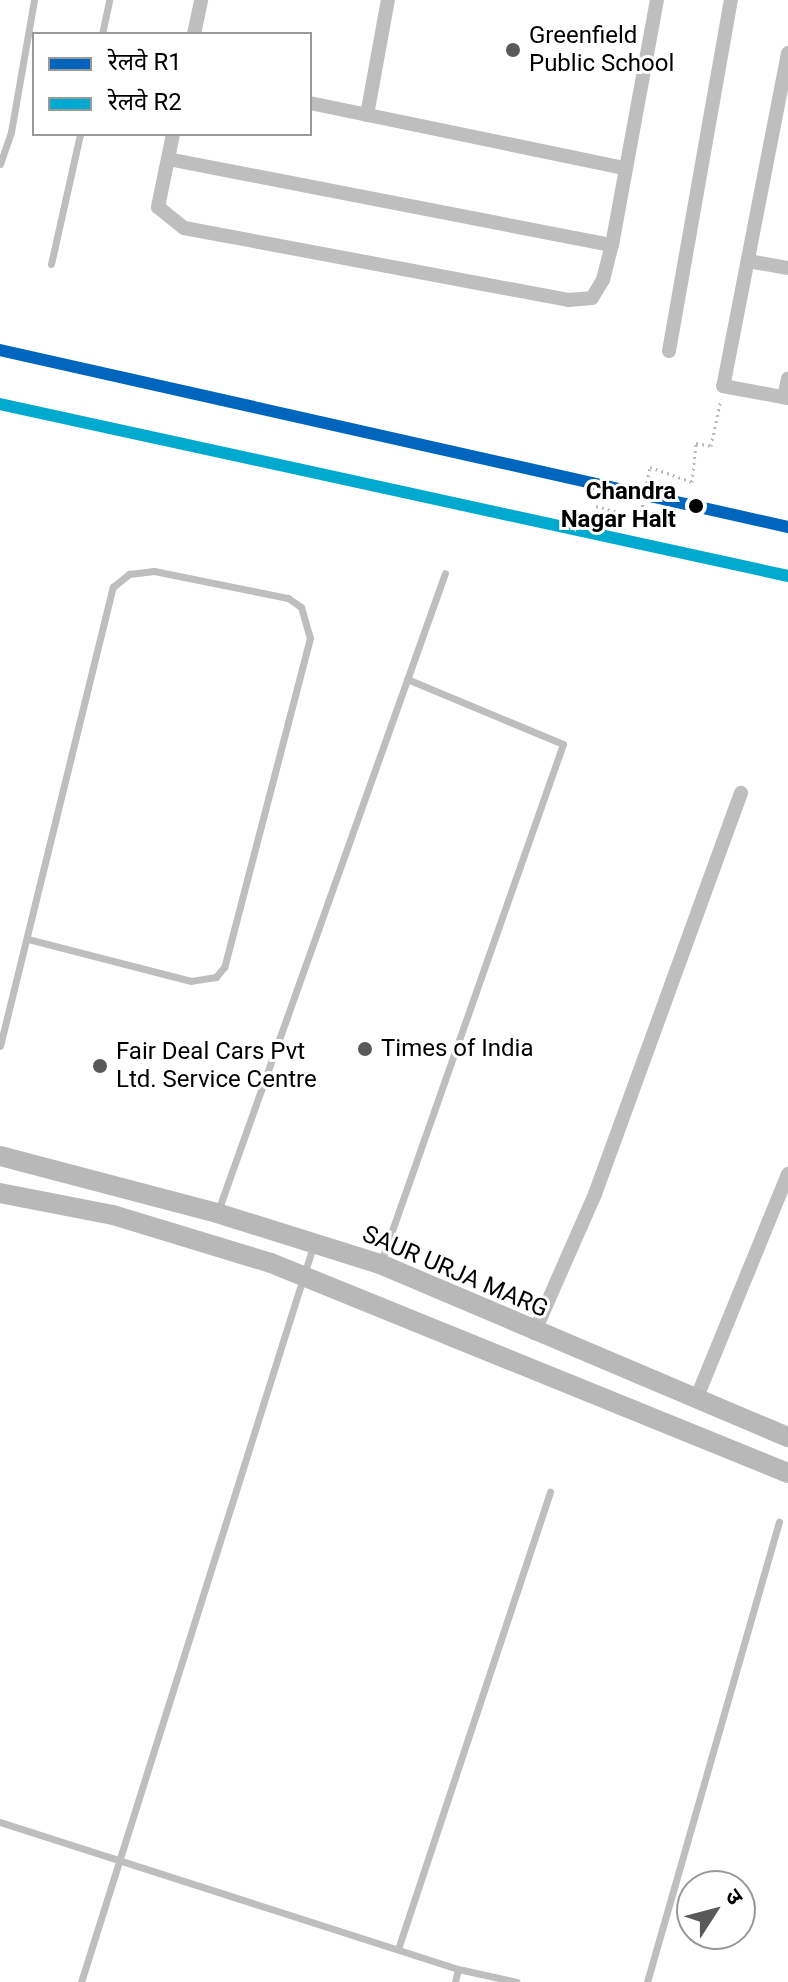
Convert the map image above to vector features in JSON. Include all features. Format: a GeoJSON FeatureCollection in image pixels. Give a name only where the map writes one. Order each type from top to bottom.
{"type":"FeatureCollection","features":[{"type":"Feature","properties":{"kind":"street"},"geometry":{"type":"LineString","coordinates":[[194,32],[201,0]]}},
{"type":"Feature","properties":{"kind":"street"},"geometry":{"type":"LineString","coordinates":[[367,115],[388,0]]}},
{"type":"Feature","properties":{"kind":"street"},"geometry":{"type":"LineString","coordinates":[[173,136],[158,207],[184,228],[568,300],[592,298],[599,290],[612,245],[623,168],[657,0]]}},
{"type":"Feature","properties":{"kind":"street"},"geometry":{"type":"LineString","coordinates":[[669,351],[731,0]]}},
{"type":"Feature","properties":{"kind":"street"},"geometry":{"type":"LineString","coordinates":[[788,53],[723,386],[786,398],[788,378]]}},
{"type":"Feature","properties":{"kind":"street"},"geometry":{"type":"LineString","coordinates":[[312,103],[623,168]]}},
{"type":"Feature","properties":{"kind":"street"},"geometry":{"type":"LineString","coordinates":[[168,159],[612,245]]}},
{"type":"Feature","properties":{"kind":"street"},"geometry":{"type":"LineString","coordinates":[[748,261],[788,268]]}},
{"type":"Feature","properties":{"kind":"street"},"geometry":{"type":"LineString","coordinates":[[534,1333],[595,1194],[741,793]]}},
{"type":"Feature","properties":{"kind":"street","name":"SAUR URJA MARG"},"geometry":{"type":"LineString","coordinates":[[0,1156],[217,1213],[380,1264],[534,1333],[697,1397],[788,1437]]}},
{"type":"Feature","properties":{"kind":"street"},"geometry":{"type":"LineString","coordinates":[[697,1397],[788,1174]]}},
{"type":"Feature","properties":{"kind":"street"},"geometry":{"type":"LineString","coordinates":[[0,1193],[113,1215],[301,1275],[788,1473]]}},
{"type":"Feature","properties":{"kind":"lane"},"geometry":{"type":"LineString","coordinates":[[0,164],[11,132],[34,0]]}},
{"type":"Feature","properties":{"kind":"lane"},"geometry":{"type":"LineString","coordinates":[[102,32],[109,0]]}},
{"type":"Feature","properties":{"kind":"lane"},"geometry":{"type":"LineString","coordinates":[[0,130],[11,132]]}},
{"type":"Feature","properties":{"kind":"lane"},"geometry":{"type":"LineString","coordinates":[[51,264],[80,136]]}},
{"type":"Feature","properties":{"kind":"lane"},"geometry":{"type":"LineString","coordinates":[[0,1046],[113,587],[120,579],[154,571],[288,598],[301,607],[310,638],[224,967],[216,977],[191,981],[28,939]]}},
{"type":"Feature","properties":{"kind":"lane"},"geometry":{"type":"LineString","coordinates":[[217,1213],[445,573]]}},
{"type":"Feature","properties":{"kind":"lane"},"geometry":{"type":"LineString","coordinates":[[380,1264],[563,744],[407,679]]}},
{"type":"Feature","properties":{"kind":"lane"},"geometry":{"type":"LineString","coordinates":[[81,1982],[301,1275],[314,1244]]}},
{"type":"Feature","properties":{"kind":"lane"},"geometry":{"type":"LineString","coordinates":[[398,1949],[550,1492]]}},
{"type":"Feature","properties":{"kind":"lane"},"geometry":{"type":"LineString","coordinates":[[647,1982],[779,1522]]}},
{"type":"Feature","properties":{"kind":"lane"},"geometry":{"type":"LineString","coordinates":[[0,1822],[458,1969],[517,1982]]}},
{"type":"Feature","properties":{"kind":"lane"},"geometry":{"type":"LineString","coordinates":[[455,1982],[458,1969]]}},
{"type":"Feature","properties":{"kind":"path"},"geometry":{"type":"LineString","coordinates":[[596,506],[640,518],[650,467],[692,482],[696,443],[711,446],[723,386]]}},
{"type":"Feature","properties":{"kind":"rail line","name":"R1"},"geometry":{"type":"LineString","coordinates":[[0,350],[788,527]]}},
{"type":"Feature","properties":{"kind":"rail line","name":"R2"},"geometry":{"type":"LineString","coordinates":[[0,404],[788,576]]}},
{"type":"Feature","properties":{"kind":"place","name":"Greenfield Public School"},"geometry":{"type":"Point","coordinates":[513,50]}},
{"type":"Feature","properties":{"kind":"place","name":"Chandra Nagar Halt"},"geometry":{"type":"Point","coordinates":[696,506]}},
{"type":"Feature","properties":{"kind":"place","name":"Times of India"},"geometry":{"type":"Point","coordinates":[365,1049]}},
{"type":"Feature","properties":{"kind":"place","name":"Fair Deal Cars Pvt Ltd. Service Centre"},"geometry":{"type":"Point","coordinates":[100,1066]}}]}
